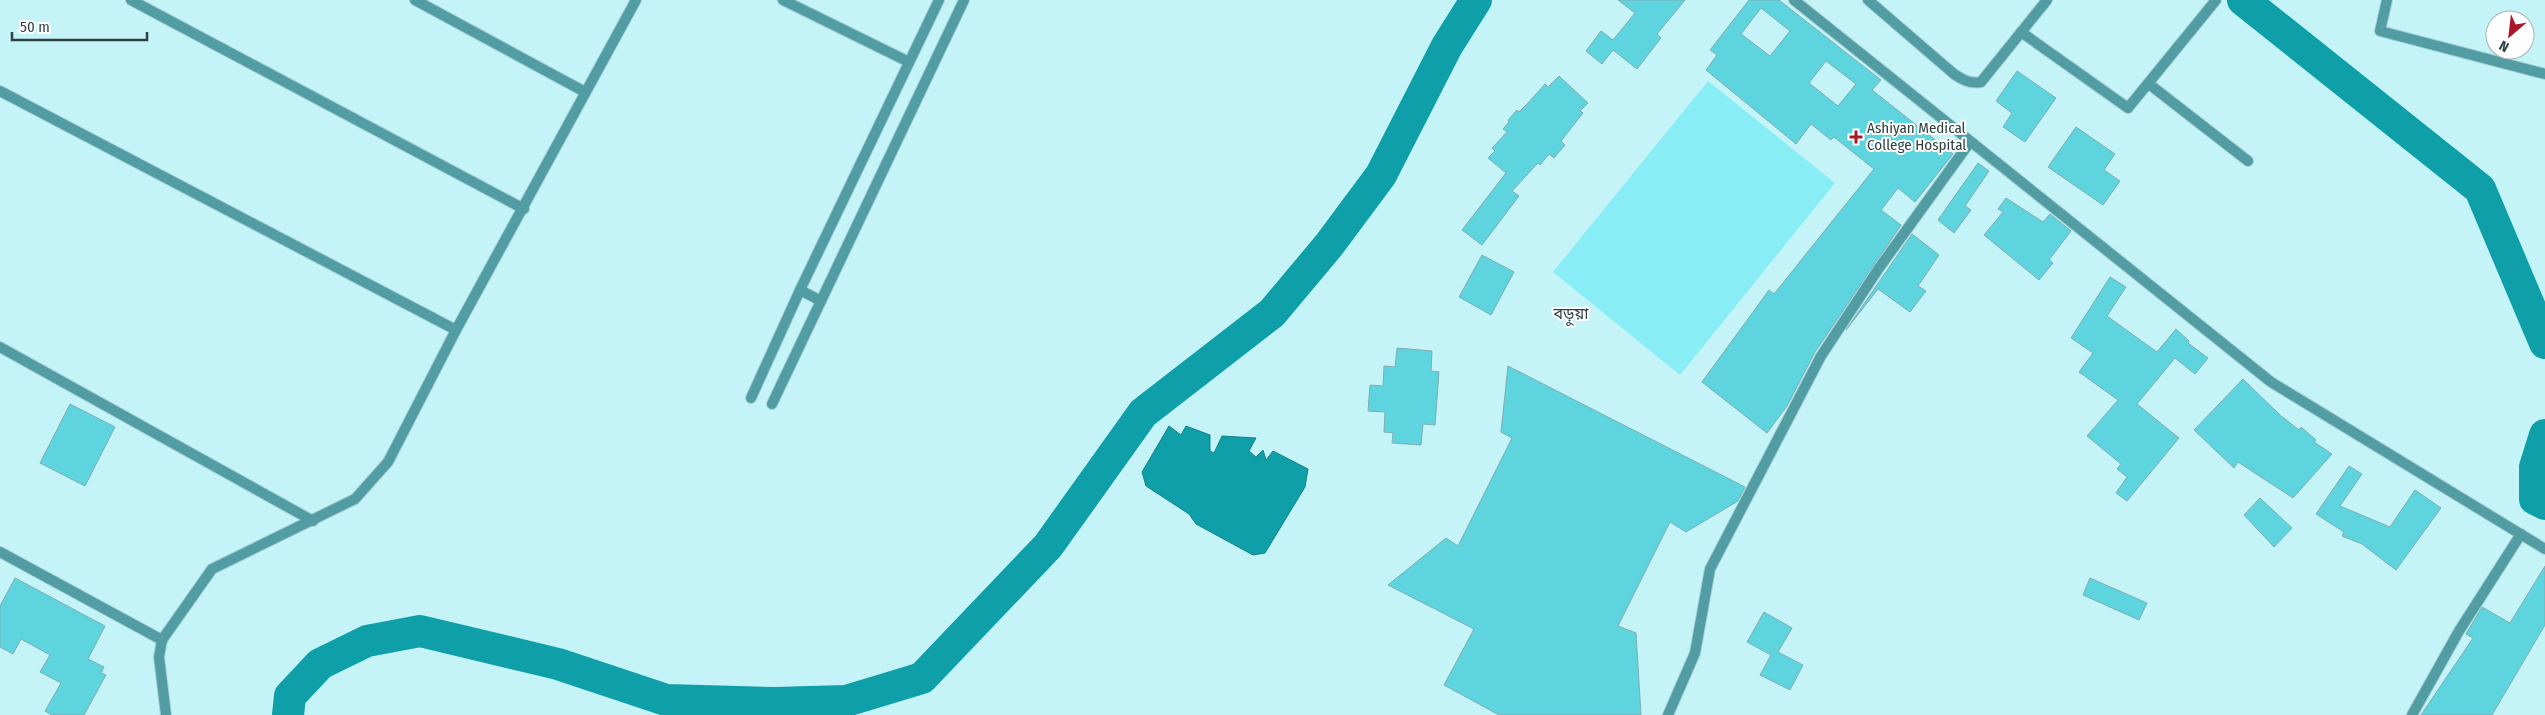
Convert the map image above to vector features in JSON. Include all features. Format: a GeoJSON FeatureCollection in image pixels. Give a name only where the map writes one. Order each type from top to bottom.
{"type":"FeatureCollection","features":[{"type":"Feature","properties":{"kind":"street"},"geometry":{"type":"LineString","coordinates":[[131,0],[524,209]]}},
{"type":"Feature","properties":{"kind":"street"},"geometry":{"type":"LineString","coordinates":[[416,0],[584,92]]}},
{"type":"Feature","properties":{"kind":"street"},"geometry":{"type":"LineString","coordinates":[[166,715],[158,657],[162,640],[212,569],[355,499],[388,462],[456,330],[524,209],[584,92],[636,0]]}},
{"type":"Feature","properties":{"kind":"street"},"geometry":{"type":"LineString","coordinates":[[783,0],[909,62]]}},
{"type":"Feature","properties":{"kind":"street"},"geometry":{"type":"LineString","coordinates":[[751,398],[800,290],[939,0]]}},
{"type":"Feature","properties":{"kind":"street"},"geometry":{"type":"LineString","coordinates":[[772,404],[964,0]]}},
{"type":"Feature","properties":{"kind":"street"},"geometry":{"type":"LineString","coordinates":[[1794,0],[2271,382],[2545,549]]}},
{"type":"Feature","properties":{"kind":"street"},"geometry":{"type":"LineString","coordinates":[[1869,0],[1954,74],[1963,80],[1974,83],[1982,82],[2047,0]]}},
{"type":"Feature","properties":{"kind":"street"},"geometry":{"type":"LineString","coordinates":[[2021,32],[2128,108],[2216,0]]}},
{"type":"Feature","properties":{"kind":"street"},"geometry":{"type":"LineString","coordinates":[[2387,0],[2380,31],[2545,74]]}},
{"type":"Feature","properties":{"kind":"street"},"geometry":{"type":"LineString","coordinates":[[2149,84],[2248,161]]}},
{"type":"Feature","properties":{"kind":"street"},"geometry":{"type":"LineString","coordinates":[[0,91],[456,330]]}},
{"type":"Feature","properties":{"kind":"street"},"geometry":{"type":"LineString","coordinates":[[1668,715],[1695,653],[1710,569],[1821,356],[1879,268],[1970,142]]}},
{"type":"Feature","properties":{"kind":"street"},"geometry":{"type":"LineString","coordinates":[[800,290],[822,301]]}},
{"type":"Feature","properties":{"kind":"street"},"geometry":{"type":"LineString","coordinates":[[0,347],[313,521]]}},
{"type":"Feature","properties":{"kind":"street"},"geometry":{"type":"LineString","coordinates":[[2412,715],[2459,631],[2521,534]]}},
{"type":"Feature","properties":{"kind":"street"},"geometry":{"type":"LineString","coordinates":[[0,552],[162,640]]}},
{"type":"Feature","properties":{"kind":"shaded area"},"geometry":{"type":"Polygon","coordinates":[[[1708,81],[1835,183],[1680,375],[1553,272],[1708,81]]]}},
{"type":"Feature","properties":{"kind":"shaded area"},"geometry":{"type":"Polygon","coordinates":[[[1169,426],[1181,435],[1186,426],[1210,435],[1210,451],[1214,453],[1222,436],[1256,438],[1249,451],[1256,457],[1263,450],[1266,460],[1273,451],[1308,469],[1305,487],[1265,553],[1253,555],[1196,524],[1189,514],[1146,486],[1142,472],[1169,426]]]}},
{"type":"Feature","properties":{"kind":"building"},"geometry":{"type":"Polygon","coordinates":[[[1618,0],[1685,0],[1657,34],[1661,38],[1637,69],[1613,50],[1602,64],[1586,51],[1601,31],[1613,40],[1635,13],[1618,0]]]}},
{"type":"Feature","properties":{"kind":"building"},"geometry":{"type":"Polygon","coordinates":[[[1749,0],[1779,0],[1881,80],[1872,90],[1953,154],[1915,202],[1898,188],[1881,210],[1901,225],[1815,352],[1787,406],[1767,433],[1702,382],[1769,290],[1774,294],[1874,169],[1834,137],[1831,140],[1811,124],[1796,144],[1706,70],[1717,55],[1710,50],[1749,0]],[[1761,8],[1741,34],[1770,56],[1790,31],[1761,8]],[[1826,61],[1809,83],[1838,106],[1856,84],[1826,61]]]}},
{"type":"Feature","properties":{"kind":"building"},"geometry":{"type":"Polygon","coordinates":[[[2017,71],[2056,98],[2025,142],[2003,127],[2012,113],[1996,101],[2017,71]]]}},
{"type":"Feature","properties":{"kind":"building"},"geometry":{"type":"Polygon","coordinates":[[[1559,76],[1588,103],[1580,111],[1583,113],[1561,141],[1565,145],[1554,158],[1549,154],[1512,191],[1519,196],[1482,245],[1462,230],[1506,173],[1488,158],[1495,151],[1492,148],[1507,132],[1503,129],[1517,110],[1519,112],[1545,84],[1548,87],[1559,76]]]}},
{"type":"Feature","properties":{"kind":"building"},"geometry":{"type":"Polygon","coordinates":[[[2076,127],[2115,154],[2104,170],[2120,181],[2103,205],[2048,167],[2076,127]]]}},
{"type":"Feature","properties":{"kind":"building"},"geometry":{"type":"Polygon","coordinates":[[[1978,163],[1989,171],[1965,206],[1971,210],[1954,233],[1938,220],[1978,163]]]}},
{"type":"Feature","properties":{"kind":"building"},"geometry":{"type":"Polygon","coordinates":[[[2006,198],[2043,222],[2050,214],[2071,231],[2049,260],[2053,263],[2039,280],[1984,235],[2003,212],[1998,209],[2006,198]]]}},
{"type":"Feature","properties":{"kind":"building"},"geometry":{"type":"Polygon","coordinates":[[[1912,234],[1939,255],[1918,286],[1926,291],[1910,312],[1878,289],[1846,330],[1912,234]]]}},
{"type":"Feature","properties":{"kind":"building"},"geometry":{"type":"Polygon","coordinates":[[[1482,255],[1514,272],[1491,315],[1459,297],[1482,255]]]}},
{"type":"Feature","properties":{"kind":"building"},"geometry":{"type":"Polygon","coordinates":[[[2110,277],[2126,287],[2107,316],[2157,352],[2176,329],[2189,341],[2188,343],[2208,358],[2195,374],[2175,358],[2137,404],[2179,438],[2127,501],[2116,493],[2127,477],[2117,469],[2121,464],[2087,436],[2118,400],[2079,372],[2093,353],[2071,338],[2110,277]]]}},
{"type":"Feature","properties":{"kind":"building"},"geometry":{"type":"Polygon","coordinates":[[[1397,348],[1432,351],[1431,371],[1439,372],[1435,425],[1423,424],[1421,445],[1392,443],[1393,433],[1384,432],[1385,412],[1368,411],[1370,385],[1383,386],[1384,366],[1395,367],[1397,348]]]}},
{"type":"Feature","properties":{"kind":"building"},"geometry":{"type":"Polygon","coordinates":[[[1508,366],[1745,487],[1738,501],[1686,532],[1670,522],[1618,626],[1636,633],[1641,715],[1499,715],[1444,685],[1474,629],[1388,585],[1446,538],[1458,546],[1512,438],[1501,432],[1508,366]]]}},
{"type":"Feature","properties":{"kind":"building"},"geometry":{"type":"Polygon","coordinates":[[[2243,379],[2280,415],[2299,430],[2301,427],[2316,440],[2314,442],[2332,454],[2293,498],[2238,462],[2234,468],[2194,430],[2243,379]]]}},
{"type":"Feature","properties":{"kind":"building"},"geometry":{"type":"Polygon","coordinates":[[[70,404],[115,427],[85,486],[40,463],[70,404]]]}},
{"type":"Feature","properties":{"kind":"building"},"geometry":{"type":"Polygon","coordinates":[[[2349,466],[2362,474],[2340,506],[2390,527],[2415,490],[2441,508],[2396,570],[2362,544],[2342,536],[2344,532],[2316,514],[2349,466]]]}},
{"type":"Feature","properties":{"kind":"building"},"geometry":{"type":"Polygon","coordinates":[[[2260,498],[2292,528],[2274,547],[2244,515],[2260,498]]]}},
{"type":"Feature","properties":{"kind":"building"},"geometry":{"type":"Polygon","coordinates":[[[2545,566],[2545,625],[2492,715],[2421,715],[2473,638],[2466,634],[2482,607],[2510,623],[2545,566]]]}},
{"type":"Feature","properties":{"kind":"building"},"geometry":{"type":"Polygon","coordinates":[[[15,578],[105,626],[88,659],[104,667],[101,673],[106,675],[84,715],[52,715],[45,711],[61,683],[40,672],[50,655],[21,639],[13,654],[0,647],[0,606],[15,578]]]}},
{"type":"Feature","properties":{"kind":"building"},"geometry":{"type":"Polygon","coordinates":[[[2090,578],[2147,603],[2139,620],[2083,595],[2090,578]]]}},
{"type":"Feature","properties":{"kind":"building"},"geometry":{"type":"Polygon","coordinates":[[[1764,612],[1792,628],[1778,652],[1803,665],[1790,690],[1760,675],[1771,655],[1747,642],[1764,612]]]}},
{"type":"Feature","properties":{"kind":"waterway"},"geometry":{"type":"LineString","coordinates":[[288,715],[290,696],[320,664],[367,641],[420,631],[558,664],[666,700],[775,703],[846,701],[922,678],[1048,546],[1143,413],[1272,313],[1329,245],[1381,175],[1447,46],[1476,0]]}},
{"type":"Feature","properties":{"kind":"waterway"},"geometry":{"type":"LineString","coordinates":[[2243,0],[2480,189],[2545,343]]}},
{"type":"Feature","properties":{"kind":"waterway"},"geometry":{"type":"LineString","coordinates":[[2545,435],[2535,467],[2535,499],[2545,504]]}},
{"type":"Feature","properties":{"kind":"place","name":"Ashiyan Medical College Hospital"},"geometry":{"type":"Point","coordinates":[1856,137]}},
{"type":"Feature","properties":{"kind":"district","name":"বড়ুয়া"},"geometry":{"type":"Point","coordinates":[1571,313]}}]}
